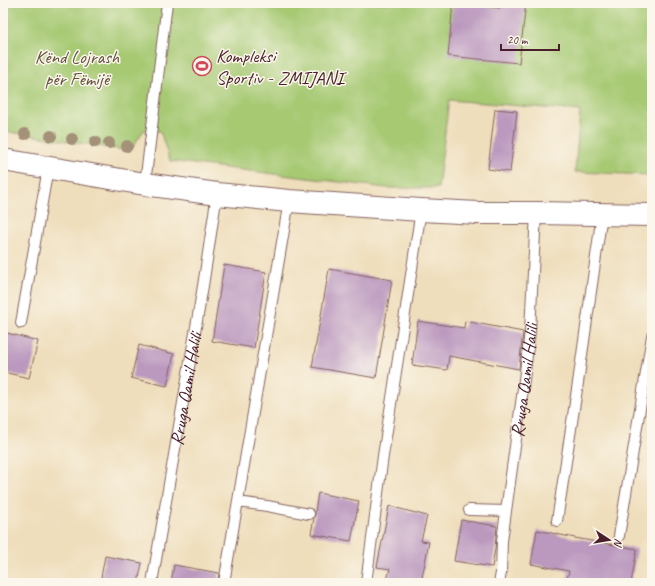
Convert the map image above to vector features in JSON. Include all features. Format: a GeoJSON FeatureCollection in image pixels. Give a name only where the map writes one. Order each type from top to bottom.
{"type":"FeatureCollection","features":[{"type":"Feature","properties":{"kind":"main road"},"geometry":{"type":"LineString","coordinates":[[3,160],[145,184],[217,194],[289,201],[478,213],[652,215]]}},
{"type":"Feature","properties":{"kind":"lane"},"geometry":{"type":"LineString","coordinates":[[145,184],[167,3]]}},
{"type":"Feature","properties":{"kind":"lane"},"geometry":{"type":"LineString","coordinates":[[21,323],[48,168]]}},
{"type":"Feature","properties":{"kind":"lane","name":"Rruga Qamil Halili"},"geometry":{"type":"LineString","coordinates":[[152,583],[202,294],[217,194]]}},
{"type":"Feature","properties":{"kind":"lane"},"geometry":{"type":"LineString","coordinates":[[224,583],[289,201]]}},
{"type":"Feature","properties":{"kind":"lane"},"geometry":{"type":"LineString","coordinates":[[366,583],[383,456],[421,210]]}},
{"type":"Feature","properties":{"kind":"lane","name":"Rruga Qamil Halili"},"geometry":{"type":"LineString","coordinates":[[499,583],[501,573],[502,541],[530,331],[536,213]]}},
{"type":"Feature","properties":{"kind":"lane"},"geometry":{"type":"LineString","coordinates":[[557,521],[602,214]]}},
{"type":"Feature","properties":{"kind":"lane"},"geometry":{"type":"LineString","coordinates":[[619,536],[652,336]]}},
{"type":"Feature","properties":{"kind":"lane"},"geometry":{"type":"LineString","coordinates":[[238,502],[309,514]]}},
{"type":"Feature","properties":{"kind":"lane"},"geometry":{"type":"LineString","coordinates":[[470,510],[506,511]]}},
{"type":"Feature","properties":{"kind":"green space","name":"Kompleksi Sportiv - ZMIJANI"},"geometry":{"type":"Polygon","coordinates":[[[3,3],[652,3],[652,175],[575,172],[580,111],[449,100],[438,188],[387,188],[170,161],[160,131],[144,130],[130,151],[3,131],[3,3]]]}},
{"type":"Feature","properties":{"kind":"building"},"geometry":{"type":"Polygon","coordinates":[[[453,3],[500,8],[501,3],[526,3],[519,63],[448,56],[453,3]]]}},
{"type":"Feature","properties":{"kind":"building"},"geometry":{"type":"Polygon","coordinates":[[[495,109],[517,111],[510,172],[488,169],[495,109]]]}},
{"type":"Feature","properties":{"kind":"building"},"geometry":{"type":"Polygon","coordinates":[[[224,265],[266,272],[254,348],[212,341],[224,265]]]}},
{"type":"Feature","properties":{"kind":"building"},"geometry":{"type":"Polygon","coordinates":[[[329,269],[392,280],[376,378],[312,367],[329,269]]]}},
{"type":"Feature","properties":{"kind":"building"},"geometry":{"type":"Polygon","coordinates":[[[418,321],[464,328],[465,321],[523,332],[519,369],[449,356],[447,370],[412,365],[418,321]]]}},
{"type":"Feature","properties":{"kind":"building"},"geometry":{"type":"Polygon","coordinates":[[[3,332],[38,341],[29,378],[3,372],[3,332]]]}},
{"type":"Feature","properties":{"kind":"building"},"geometry":{"type":"Polygon","coordinates":[[[139,345],[174,354],[167,386],[131,378],[139,345]]]}},
{"type":"Feature","properties":{"kind":"building"},"geometry":{"type":"Polygon","coordinates":[[[318,493],[359,501],[351,541],[311,534],[318,493]]]}},
{"type":"Feature","properties":{"kind":"building"},"geometry":{"type":"Polygon","coordinates":[[[389,506],[427,516],[421,541],[429,542],[421,583],[386,583],[390,569],[377,567],[389,506]]]}},
{"type":"Feature","properties":{"kind":"building"},"geometry":{"type":"Polygon","coordinates":[[[461,520],[497,526],[492,567],[454,561],[461,520]]]}},
{"type":"Feature","properties":{"kind":"building"},"geometry":{"type":"Polygon","coordinates":[[[537,530],[637,549],[631,583],[566,583],[569,571],[531,564],[537,530]]]}},
{"type":"Feature","properties":{"kind":"building"},"geometry":{"type":"Polygon","coordinates":[[[105,556],[142,563],[138,583],[100,583],[105,556]]]}},
{"type":"Feature","properties":{"kind":"building"},"geometry":{"type":"Polygon","coordinates":[[[174,565],[219,573],[218,583],[171,583],[174,565]]]}},
{"type":"Feature","properties":{"kind":"place","name":"Kompleksi Sportiv - ZMIJANI"},"geometry":{"type":"Point","coordinates":[202,66]}},
{"type":"Feature","properties":{"kind":"park label","name":"Kënd Lojrash për Fëmijë"},"geometry":{"type":"Point","coordinates":[77,67]}}]}
